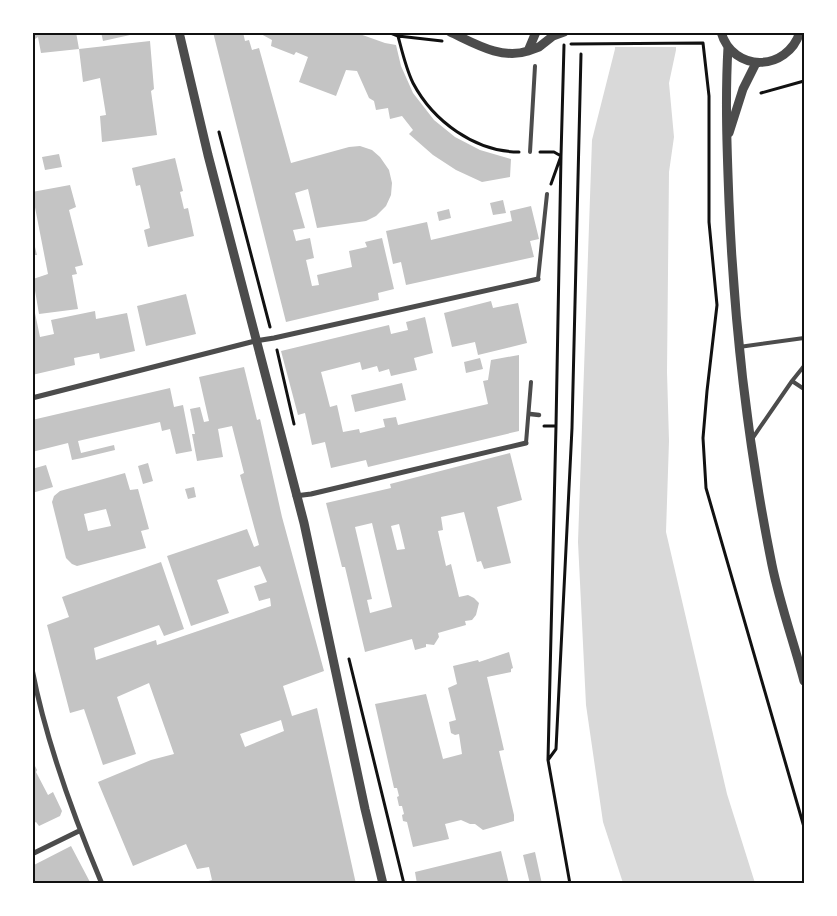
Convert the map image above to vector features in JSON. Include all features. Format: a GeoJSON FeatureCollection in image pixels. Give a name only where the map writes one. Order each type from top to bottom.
{"type":"FeatureCollection","features":[{"type":"Feature","properties":{"kind":"street"},"geometry":{"type":"LineString","coordinates":[[180,32],[208,155],[295,496],[304,524],[365,809],[383,884]]}},
{"type":"Feature","properties":{"kind":"street"},"geometry":{"type":"LineString","coordinates":[[450,32],[505,54],[528,51],[539,47],[553,36],[564,32]]}},
{"type":"Feature","properties":{"kind":"street"},"geometry":{"type":"LineString","coordinates":[[528,51],[536,32]]}},
{"type":"Feature","properties":{"kind":"street"},"geometry":{"type":"LineString","coordinates":[[721,32],[728,47],[740,58],[756,63],[769,62],[780,58],[790,50],[800,37]]}},
{"type":"Feature","properties":{"kind":"street"},"geometry":{"type":"LineString","coordinates":[[728,47],[726,140],[731,260],[739,347],[751,441],[772,566],[804,681]]}},
{"type":"Feature","properties":{"kind":"street"},"geometry":{"type":"LineString","coordinates":[[726,140],[743,89],[756,63]]}},
{"type":"Feature","properties":{"kind":"street"},"geometry":{"type":"LineString","coordinates":[[32,398],[255,341],[538,279]]}},
{"type":"Feature","properties":{"kind":"street"},"geometry":{"type":"LineString","coordinates":[[530,414],[539,415]]}},
{"type":"Feature","properties":{"kind":"street"},"geometry":{"type":"LineString","coordinates":[[295,496],[311,494],[526,443]]}},
{"type":"Feature","properties":{"kind":"street"},"geometry":{"type":"LineString","coordinates":[[32,669],[39,706],[80,831],[102,884]]}},
{"type":"Feature","properties":{"kind":"street"},"geometry":{"type":"LineString","coordinates":[[32,854],[80,831]]}},
{"type":"Feature","properties":{"kind":"lane"},"geometry":{"type":"LineString","coordinates":[[530,152],[535,66]]}},
{"type":"Feature","properties":{"kind":"lane"},"geometry":{"type":"LineString","coordinates":[[538,279],[547,194]]}},
{"type":"Feature","properties":{"kind":"lane"},"geometry":{"type":"LineString","coordinates":[[739,347],[804,338]]}},
{"type":"Feature","properties":{"kind":"lane"},"geometry":{"type":"LineString","coordinates":[[751,441],[804,366]]}},
{"type":"Feature","properties":{"kind":"lane"},"geometry":{"type":"LineString","coordinates":[[792,381],[804,389]]}},
{"type":"Feature","properties":{"kind":"lane"},"geometry":{"type":"LineString","coordinates":[[526,443],[530,414],[531,382]]}},
{"type":"Feature","properties":{"kind":"path"},"geometry":{"type":"LineString","coordinates":[[388,32],[398,36],[444,42]]}},
{"type":"Feature","properties":{"kind":"path"},"geometry":{"type":"LineString","coordinates":[[398,36],[412,81],[423,100],[439,118],[462,135],[492,149],[508,152],[554,152],[561,156]]}},
{"type":"Feature","properties":{"kind":"path"},"geometry":{"type":"LineString","coordinates":[[580,44],[702,43],[709,96],[709,222],[717,305],[706,391],[703,438],[706,488],[804,827]]}},
{"type":"Feature","properties":{"kind":"path"},"geometry":{"type":"LineString","coordinates":[[564,44],[548,760],[570,884]]}},
{"type":"Feature","properties":{"kind":"path"},"geometry":{"type":"LineString","coordinates":[[548,760],[556,749],[572,428],[581,54]]}},
{"type":"Feature","properties":{"kind":"path"},"geometry":{"type":"LineString","coordinates":[[761,93],[804,81]]}},
{"type":"Feature","properties":{"kind":"path"},"geometry":{"type":"LineString","coordinates":[[547,194],[561,156]]}},
{"type":"Feature","properties":{"kind":"shaded area"},"geometry":{"type":"Polygon","coordinates":[[[614,33],[676,33],[676,50],[669,83],[674,137],[669,172],[667,372],[669,441],[666,532],[727,794],[755,883],[623,883],[603,822],[586,705],[578,542],[592,140],[615,49],[614,33]]]}},
{"type":"Feature","properties":{"kind":"pier"},"geometry":{"type":"Polygon","coordinates":[[[611,32],[678,32],[679,47],[613,47],[611,32]]]}},
{"type":"Feature","properties":{"kind":"building"},"geometry":{"type":"Polygon","coordinates":[[[32,32],[76,32],[79,49],[41,53],[38,37],[32,41],[32,32]]]}},
{"type":"Feature","properties":{"kind":"building"},"geometry":{"type":"Polygon","coordinates":[[[101,32],[139,32],[139,33],[103,41],[101,32]]]}},
{"type":"Feature","properties":{"kind":"building"},"geometry":{"type":"Polygon","coordinates":[[[213,32],[243,32],[245,41],[249,40],[252,50],[259,48],[291,163],[349,147],[360,146],[372,150],[380,157],[389,170],[392,183],[391,195],[386,206],[376,216],[366,221],[317,228],[308,189],[295,193],[305,228],[293,230],[296,241],[310,238],[314,258],[306,260],[312,286],[319,285],[317,275],[352,267],[349,251],[367,247],[365,242],[382,238],[394,289],[378,293],[379,300],[286,322],[213,32]]]}},
{"type":"Feature","properties":{"kind":"building"},"geometry":{"type":"Polygon","coordinates":[[[262,32],[354,32],[396,45],[401,66],[413,93],[434,120],[455,137],[480,150],[511,159],[510,177],[482,182],[456,170],[433,155],[409,134],[413,130],[402,116],[390,119],[388,108],[376,110],[374,101],[369,98],[357,71],[346,70],[336,96],[299,82],[308,57],[296,52],[294,55],[271,46],[272,40],[261,34],[262,32]]]}},
{"type":"Feature","properties":{"kind":"building"},"geometry":{"type":"Polygon","coordinates":[[[150,41],[154,89],[151,91],[157,135],[102,142],[100,116],[106,115],[100,78],[83,82],[79,49],[150,41]]]}},
{"type":"Feature","properties":{"kind":"building"},"geometry":{"type":"Polygon","coordinates":[[[59,154],[62,167],[45,170],[42,157],[59,154]]]}},
{"type":"Feature","properties":{"kind":"building"},"geometry":{"type":"Polygon","coordinates":[[[175,158],[183,191],[180,192],[184,209],[188,208],[194,236],[148,247],[144,230],[150,228],[140,185],[136,186],[132,168],[175,158]]]}},
{"type":"Feature","properties":{"kind":"building"},"geometry":{"type":"Polygon","coordinates":[[[70,185],[76,207],[69,210],[83,265],[75,267],[77,274],[72,275],[78,309],[39,314],[33,279],[48,274],[32,192],[70,185]]]}},
{"type":"Feature","properties":{"kind":"building"},"geometry":{"type":"Polygon","coordinates":[[[503,200],[506,213],[493,215],[490,203],[503,200]]]}},
{"type":"Feature","properties":{"kind":"building"},"geometry":{"type":"Polygon","coordinates":[[[531,206],[539,239],[530,241],[534,257],[406,285],[401,262],[393,264],[386,231],[427,222],[431,240],[512,221],[510,211],[531,206]]]}},
{"type":"Feature","properties":{"kind":"building"},"geometry":{"type":"Polygon","coordinates":[[[449,209],[451,218],[439,221],[437,212],[449,209]]]}},
{"type":"Feature","properties":{"kind":"building"},"geometry":{"type":"Polygon","coordinates":[[[32,235],[37,255],[32,255],[32,235]]]}},
{"type":"Feature","properties":{"kind":"building"},"geometry":{"type":"Polygon","coordinates":[[[186,294],[196,334],[146,346],[137,306],[186,294]]]}},
{"type":"Feature","properties":{"kind":"building"},"geometry":{"type":"Polygon","coordinates":[[[491,301],[493,308],[518,303],[527,343],[478,355],[475,342],[452,347],[444,313],[491,301]]]}},
{"type":"Feature","properties":{"kind":"building"},"geometry":{"type":"Polygon","coordinates":[[[95,311],[96,319],[127,313],[135,351],[100,359],[99,353],[74,358],[75,365],[32,375],[32,314],[35,313],[40,337],[54,334],[51,320],[95,311]]]}},
{"type":"Feature","properties":{"kind":"building"},"geometry":{"type":"Polygon","coordinates":[[[425,317],[433,353],[414,358],[417,370],[391,376],[389,369],[379,372],[377,366],[362,370],[360,362],[321,372],[330,407],[337,405],[343,432],[359,429],[360,433],[385,427],[383,419],[396,417],[398,425],[488,404],[483,381],[488,380],[491,360],[519,355],[519,431],[368,467],[366,460],[331,468],[325,442],[312,445],[305,413],[298,415],[281,351],[389,325],[391,334],[408,330],[406,322],[425,317]]]}},
{"type":"Feature","properties":{"kind":"building"},"geometry":{"type":"Polygon","coordinates":[[[480,358],[483,369],[466,373],[464,362],[480,358]]]}},
{"type":"Feature","properties":{"kind":"building"},"geometry":{"type":"Polygon","coordinates":[[[244,367],[257,420],[260,419],[282,517],[324,671],[283,686],[292,716],[317,708],[356,884],[198,884],[212,880],[209,867],[197,869],[186,844],[133,866],[98,782],[151,760],[174,754],[149,683],[117,697],[136,754],[103,765],[84,709],[70,713],[47,625],[69,617],[62,597],[161,562],[184,629],[164,636],[159,625],[94,648],[96,660],[156,640],[157,645],[271,606],[270,598],[259,601],[254,586],[267,582],[260,566],[217,580],[229,613],[191,626],[167,556],[247,529],[254,547],[259,545],[240,475],[244,473],[232,426],[218,429],[223,457],[197,461],[192,434],[195,434],[190,409],[200,407],[204,422],[209,421],[199,377],[244,367]],[[281,720],[240,734],[245,747],[284,731],[281,720]]]}},
{"type":"Feature","properties":{"kind":"building"},"geometry":{"type":"Polygon","coordinates":[[[402,383],[406,400],[355,412],[351,395],[402,383]]]}},
{"type":"Feature","properties":{"kind":"building"},"geometry":{"type":"Polygon","coordinates":[[[170,388],[174,407],[183,405],[192,451],[176,454],[170,429],[162,431],[160,422],[78,441],[81,453],[114,445],[115,450],[82,458],[72,460],[68,443],[32,452],[32,420],[170,388]]]}},
{"type":"Feature","properties":{"kind":"building"},"geometry":{"type":"Polygon","coordinates":[[[510,453],[522,500],[497,507],[511,563],[484,569],[481,561],[477,562],[464,512],[441,517],[443,530],[438,531],[446,566],[451,564],[459,597],[468,595],[479,603],[476,615],[472,620],[465,621],[466,625],[438,633],[439,637],[434,645],[426,644],[426,647],[415,650],[412,639],[365,652],[345,567],[342,567],[326,503],[391,488],[390,484],[510,453]],[[372,523],[355,527],[372,599],[367,600],[370,613],[392,607],[372,523]],[[399,524],[391,526],[397,550],[405,549],[399,524]]]}},
{"type":"Feature","properties":{"kind":"building"},"geometry":{"type":"Polygon","coordinates":[[[148,463],[153,481],[143,484],[138,466],[148,463]]]}},
{"type":"Feature","properties":{"kind":"building"},"geometry":{"type":"Polygon","coordinates":[[[46,465],[53,487],[32,493],[32,469],[46,465]]]}},
{"type":"Feature","properties":{"kind":"building"},"geometry":{"type":"Polygon","coordinates":[[[125,473],[130,490],[138,489],[149,529],[141,531],[146,548],[77,566],[72,564],[66,558],[52,502],[54,496],[60,491],[125,473]],[[106,509],[84,514],[88,531],[111,526],[106,509]]]}},
{"type":"Feature","properties":{"kind":"building"},"geometry":{"type":"Polygon","coordinates":[[[194,487],[196,497],[188,499],[185,489],[194,487]]]}},
{"type":"Feature","properties":{"kind":"building"},"geometry":{"type":"Polygon","coordinates":[[[509,652],[513,668],[511,672],[487,677],[504,750],[499,751],[514,821],[483,830],[475,824],[461,820],[445,824],[449,839],[413,847],[407,822],[403,821],[402,815],[404,814],[402,806],[399,806],[397,788],[394,788],[375,704],[426,694],[443,759],[462,754],[459,734],[451,733],[449,722],[456,720],[448,688],[457,684],[453,666],[478,660],[479,662],[509,652]]]}},
{"type":"Feature","properties":{"kind":"building"},"geometry":{"type":"Polygon","coordinates":[[[32,760],[48,795],[53,792],[62,811],[60,816],[39,826],[36,822],[32,824],[32,760]]]}},
{"type":"Feature","properties":{"kind":"building"},"geometry":{"type":"Polygon","coordinates":[[[71,846],[91,884],[32,884],[32,866],[71,846]]]}},
{"type":"Feature","properties":{"kind":"building"},"geometry":{"type":"Polygon","coordinates":[[[501,851],[509,884],[417,884],[415,872],[501,851]]]}},
{"type":"Feature","properties":{"kind":"building"},"geometry":{"type":"Polygon","coordinates":[[[535,852],[542,884],[530,884],[523,855],[535,852]]]}}]}
